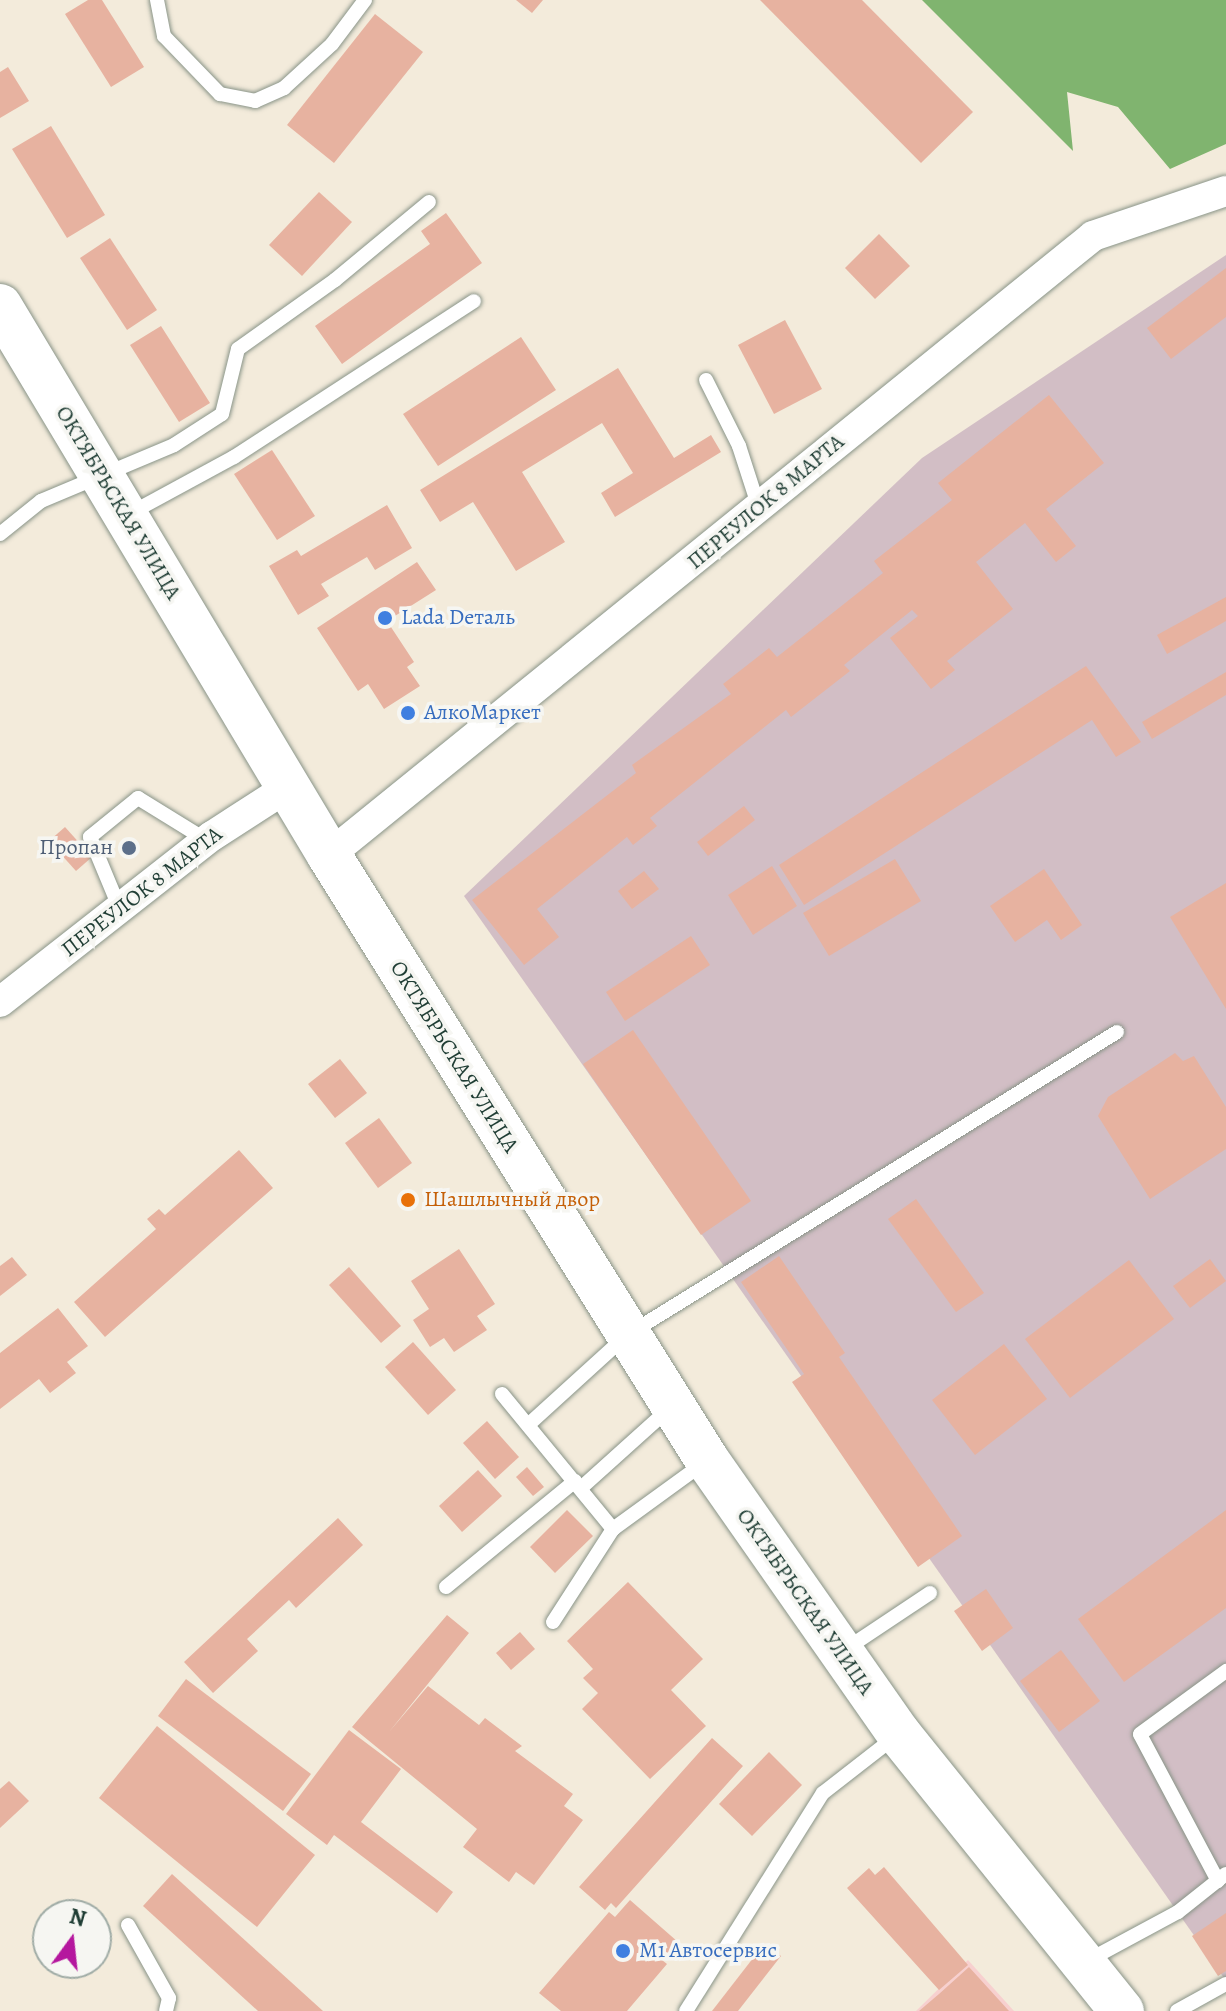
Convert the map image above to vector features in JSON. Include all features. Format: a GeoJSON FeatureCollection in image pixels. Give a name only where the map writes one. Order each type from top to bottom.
{"type":"FeatureCollection","features":[{"type":"Feature","properties":{"kind":"main road","name":"ОКТЯБРЬСКАЯ УЛИЦА"},"geometry":{"type":"LineString","coordinates":[[0,306],[329,855],[707,1460],[839,1653],[899,1734],[1122,2011]]}},
{"type":"Feature","properties":{"kind":"street","name":"ПЕРЕУЛОК 8 МАРТА"},"geometry":{"type":"LineString","coordinates":[[329,855],[1093,236],[1226,191]]}},
{"type":"Feature","properties":{"kind":"street","name":"ПЕРЕУЛОК 8 МАРТА"},"geometry":{"type":"LineString","coordinates":[[0,1002],[207,840],[288,787]]}},
{"type":"Feature","properties":{"kind":"lane"},"geometry":{"type":"LineString","coordinates":[[157,0],[164,36],[183,56],[220,94],[255,101],[284,88],[365,0]]}},
{"type":"Feature","properties":{"kind":"lane"},"geometry":{"type":"LineString","coordinates":[[0,534],[41,501],[174,445],[222,414],[238,349],[335,280],[429,202]]}},
{"type":"Feature","properties":{"kind":"lane"},"geometry":{"type":"LineString","coordinates":[[126,516],[234,457],[474,301]]}},
{"type":"Feature","properties":{"kind":"lane"},"geometry":{"type":"LineString","coordinates":[[706,380],[739,446],[759,509]]}},
{"type":"Feature","properties":{"kind":"lane"},"geometry":{"type":"LineString","coordinates":[[120,909],[90,837],[138,798],[207,840]]}},
{"type":"Feature","properties":{"kind":"lane"},"geometry":{"type":"LineString","coordinates":[[528,1425],[627,1335],[1117,1032]]}},
{"type":"Feature","properties":{"kind":"lane"},"geometry":{"type":"LineString","coordinates":[[502,1394],[613,1529]]}},
{"type":"Feature","properties":{"kind":"lane"},"geometry":{"type":"LineString","coordinates":[[446,1587],[673,1405]]}},
{"type":"Feature","properties":{"kind":"lane"},"geometry":{"type":"LineString","coordinates":[[553,1622],[613,1529],[707,1460]]}},
{"type":"Feature","properties":{"kind":"lane"},"geometry":{"type":"LineString","coordinates":[[839,1653],[930,1593]]}},
{"type":"Feature","properties":{"kind":"lane"},"geometry":{"type":"LineString","coordinates":[[1083,1963],[1178,1912],[1222,1878],[1140,1734],[1226,1671]]}},
{"type":"Feature","properties":{"kind":"lane"},"geometry":{"type":"LineString","coordinates":[[686,2011],[823,1793],[899,1734]]}},
{"type":"Feature","properties":{"kind":"lane"},"geometry":{"type":"LineString","coordinates":[[128,1925],[169,1998],[166,2011]]}},
{"type":"Feature","properties":{"kind":"lane"},"geometry":{"type":"LineString","coordinates":[[1177,2011],[1226,1984]]}},
{"type":"Feature","properties":{"kind":"shaded area"},"geometry":{"type":"Polygon","coordinates":[[[1226,255],[1226,1981],[464,896],[922,458],[1226,255]]]}},
{"type":"Feature","properties":{"kind":"shaded area"},"geometry":{"type":"Polygon","coordinates":[[[968,1960],[1014,2011],[916,2011],[968,1960]]]}},
{"type":"Feature","properties":{"kind":"green space"},"geometry":{"type":"Polygon","coordinates":[[[922,0],[1226,0],[1226,144],[1170,169],[1118,107],[1067,92],[1073,151],[922,0]]]}},
{"type":"Feature","properties":{"kind":"building"},"geometry":{"type":"Polygon","coordinates":[[[88,0],[102,0],[144,67],[111,87],[65,14],[88,0]]]}},
{"type":"Feature","properties":{"kind":"building"},"geometry":{"type":"Polygon","coordinates":[[[516,0],[543,0],[532,13],[516,0]]]}},
{"type":"Feature","properties":{"kind":"building"},"geometry":{"type":"Polygon","coordinates":[[[760,0],[862,0],[973,112],[921,163],[760,0]]]}},
{"type":"Feature","properties":{"kind":"building"},"geometry":{"type":"Polygon","coordinates":[[[375,14],[423,52],[334,163],[287,125],[375,14]]]}},
{"type":"Feature","properties":{"kind":"building"},"geometry":{"type":"Polygon","coordinates":[[[8,67],[29,101],[0,118],[0,72],[8,67]]]}},
{"type":"Feature","properties":{"kind":"building"},"geometry":{"type":"Polygon","coordinates":[[[51,126],[105,215],[67,238],[12,149],[51,126]]]}},
{"type":"Feature","properties":{"kind":"building"},"geometry":{"type":"Polygon","coordinates":[[[319,192],[352,222],[302,276],[269,245],[319,192]]]}},
{"type":"Feature","properties":{"kind":"building"},"geometry":{"type":"Polygon","coordinates":[[[446,213],[482,263],[342,364],[315,326],[430,244],[421,231],[446,213]]]}},
{"type":"Feature","properties":{"kind":"building"},"geometry":{"type":"Polygon","coordinates":[[[879,234],[910,266],[875,299],[845,268],[879,234]]]}},
{"type":"Feature","properties":{"kind":"building"},"geometry":{"type":"Polygon","coordinates":[[[110,238],[157,310],[127,330],[80,258],[110,238]]]}},
{"type":"Feature","properties":{"kind":"building"},"geometry":{"type":"Polygon","coordinates":[[[1226,268],[1226,317],[1171,359],[1147,328],[1226,268]]]}},
{"type":"Feature","properties":{"kind":"building"},"geometry":{"type":"Polygon","coordinates":[[[785,320],[822,389],[774,414],[738,345],[785,320]]]}},
{"type":"Feature","properties":{"kind":"building"},"geometry":{"type":"Polygon","coordinates":[[[161,326],[210,403],[179,422],[130,345],[161,326]]]}},
{"type":"Feature","properties":{"kind":"building"},"geometry":{"type":"Polygon","coordinates":[[[521,337],[556,390],[438,466],[403,414],[521,337]]]}},
{"type":"Feature","properties":{"kind":"building"},"geometry":{"type":"Polygon","coordinates":[[[618,368],[674,458],[711,435],[721,452],[615,517],[601,493],[633,473],[602,423],[522,472],[565,542],[516,571],[473,502],[440,522],[420,490],[618,368]]]}},
{"type":"Feature","properties":{"kind":"building"},"geometry":{"type":"Polygon","coordinates":[[[1049,395],[1104,463],[1046,509],[1076,546],[1056,562],[1025,523],[976,562],[1013,609],[947,661],[955,670],[931,689],[890,638],[918,616],[912,610],[844,665],[850,671],[791,717],[786,710],[650,818],[657,826],[633,845],[627,837],[537,909],[559,937],[524,965],[472,900],[636,773],[632,765],[731,694],[723,684],[769,648],[777,657],[883,573],[874,561],[952,500],[938,483],[1049,395]]]}},
{"type":"Feature","properties":{"kind":"building"},"geometry":{"type":"Polygon","coordinates":[[[272,450],[315,516],[277,540],[234,474],[272,450]]]}},
{"type":"Feature","properties":{"kind":"building"},"geometry":{"type":"Polygon","coordinates":[[[387,505],[412,548],[375,570],[367,557],[321,584],[329,596],[298,615],[269,566],[297,550],[301,556],[387,505]]]}},
{"type":"Feature","properties":{"kind":"building"},"geometry":{"type":"Polygon","coordinates":[[[417,562],[436,590],[387,621],[414,662],[407,667],[420,686],[384,709],[368,684],[358,691],[317,628],[417,562]]]}},
{"type":"Feature","properties":{"kind":"building"},"geometry":{"type":"Polygon","coordinates":[[[1226,597],[1226,621],[1167,654],[1157,635],[1226,597]]]}},
{"type":"Feature","properties":{"kind":"building"},"geometry":{"type":"Polygon","coordinates":[[[1086,666],[1141,742],[1116,757],[1092,720],[804,905],[779,865],[1086,666]]]}},
{"type":"Feature","properties":{"kind":"building"},"geometry":{"type":"Polygon","coordinates":[[[1226,672],[1226,695],[1152,739],[1142,722],[1226,672]]]}},
{"type":"Feature","properties":{"kind":"building"},"geometry":{"type":"Polygon","coordinates":[[[744,806],[755,820],[708,856],[697,842],[744,806]]]}},
{"type":"Feature","properties":{"kind":"building"},"geometry":{"type":"Polygon","coordinates":[[[65,827],[92,857],[76,871],[49,841],[65,827]]]}},
{"type":"Feature","properties":{"kind":"building"},"geometry":{"type":"Polygon","coordinates":[[[895,859],[921,901],[829,956],[803,913],[895,859]]]}},
{"type":"Feature","properties":{"kind":"building"},"geometry":{"type":"Polygon","coordinates":[[[772,866],[797,906],[753,935],[728,895],[772,866]]]}},
{"type":"Feature","properties":{"kind":"building"},"geometry":{"type":"Polygon","coordinates":[[[1044,869],[1082,925],[1061,940],[1047,920],[1015,942],[990,906],[1044,869]]]}},
{"type":"Feature","properties":{"kind":"building"},"geometry":{"type":"Polygon","coordinates":[[[644,871],[659,889],[632,909],[618,891],[644,871]]]}},
{"type":"Feature","properties":{"kind":"building"},"geometry":{"type":"Polygon","coordinates":[[[1226,883],[1226,1009],[1170,917],[1226,883]]]}},
{"type":"Feature","properties":{"kind":"building"},"geometry":{"type":"Polygon","coordinates":[[[691,936],[710,965],[625,1021],[606,992],[691,936]]]}},
{"type":"Feature","properties":{"kind":"building"},"geometry":{"type":"Polygon","coordinates":[[[633,1030],[751,1201],[701,1235],[583,1064],[633,1030]]]}},
{"type":"Feature","properties":{"kind":"building"},"geometry":{"type":"Polygon","coordinates":[[[1175,1053],[1183,1061],[1194,1056],[1226,1107],[1226,1149],[1150,1199],[1098,1116],[1108,1097],[1175,1053]]]}},
{"type":"Feature","properties":{"kind":"building"},"geometry":{"type":"Polygon","coordinates":[[[340,1059],[367,1093],[335,1118],[308,1084],[340,1059]]]}},
{"type":"Feature","properties":{"kind":"building"},"geometry":{"type":"Polygon","coordinates":[[[379,1118],[412,1163],[378,1188],[345,1143],[379,1118]]]}},
{"type":"Feature","properties":{"kind":"building"},"geometry":{"type":"Polygon","coordinates":[[[239,1150],[273,1188],[105,1337],[74,1302],[156,1229],[147,1219],[159,1209],[165,1215],[239,1150]]]}},
{"type":"Feature","properties":{"kind":"building"},"geometry":{"type":"Polygon","coordinates":[[[916,1199],[984,1293],[956,1312],[888,1219],[916,1199]]]}},
{"type":"Feature","properties":{"kind":"building"},"geometry":{"type":"Polygon","coordinates":[[[459,1249],[495,1304],[477,1316],[487,1330],[454,1352],[444,1338],[430,1347],[413,1320],[429,1309],[411,1281],[459,1249]]]}},
{"type":"Feature","properties":{"kind":"building"},"geometry":{"type":"Polygon","coordinates":[[[779,1256],[845,1353],[839,1357],[962,1536],[918,1567],[792,1382],[804,1374],[741,1282],[779,1256]]]}},
{"type":"Feature","properties":{"kind":"building"},"geometry":{"type":"Polygon","coordinates":[[[12,1257],[27,1275],[0,1296],[0,1266],[12,1257]]]}},
{"type":"Feature","properties":{"kind":"building"},"geometry":{"type":"Polygon","coordinates":[[[1210,1259],[1226,1281],[1190,1308],[1173,1286],[1210,1259]]]}},
{"type":"Feature","properties":{"kind":"building"},"geometry":{"type":"Polygon","coordinates":[[[1129,1260],[1174,1319],[1070,1398],[1025,1339],[1129,1260]]]}},
{"type":"Feature","properties":{"kind":"building"},"geometry":{"type":"Polygon","coordinates":[[[349,1267],[401,1326],[381,1343],[329,1285],[349,1267]]]}},
{"type":"Feature","properties":{"kind":"building"},"geometry":{"type":"Polygon","coordinates":[[[58,1308],[88,1346],[67,1362],[76,1373],[50,1393],[39,1379],[0,1409],[0,1353],[58,1308]]]}},
{"type":"Feature","properties":{"kind":"building"},"geometry":{"type":"Polygon","coordinates":[[[413,1342],[456,1390],[428,1415],[385,1367],[413,1342]]]}},
{"type":"Feature","properties":{"kind":"building"},"geometry":{"type":"Polygon","coordinates":[[[1004,1344],[1047,1399],[975,1455],[932,1400],[1004,1344]]]}},
{"type":"Feature","properties":{"kind":"building"},"geometry":{"type":"Polygon","coordinates":[[[487,1421],[519,1457],[495,1479],[463,1443],[487,1421]]]}},
{"type":"Feature","properties":{"kind":"building"},"geometry":{"type":"Polygon","coordinates":[[[527,1467],[544,1487],[533,1496],[516,1477],[527,1467]]]}},
{"type":"Feature","properties":{"kind":"building"},"geometry":{"type":"Polygon","coordinates":[[[478,1470],[502,1496],[462,1532],[439,1506],[478,1470]]]}},
{"type":"Feature","properties":{"kind":"building"},"geometry":{"type":"Polygon","coordinates":[[[567,1510],[593,1536],[555,1573],[530,1547],[567,1510]]]}},
{"type":"Feature","properties":{"kind":"building"},"geometry":{"type":"Polygon","coordinates":[[[1226,1510],[1226,1608],[1124,1682],[1078,1619],[1226,1510]]]}},
{"type":"Feature","properties":{"kind":"building"},"geometry":{"type":"Polygon","coordinates":[[[338,1518],[363,1545],[296,1608],[289,1600],[247,1639],[258,1651],[213,1693],[184,1662],[338,1518]]]}},
{"type":"Feature","properties":{"kind":"building"},"geometry":{"type":"Polygon","coordinates":[[[628,1582],[703,1659],[671,1690],[706,1726],[650,1779],[582,1709],[598,1693],[583,1678],[593,1669],[567,1641],[628,1582]]]}},
{"type":"Feature","properties":{"kind":"building"},"geometry":{"type":"Polygon","coordinates":[[[986,1589],[1013,1628],[982,1651],[954,1611],[986,1589]]]}},
{"type":"Feature","properties":{"kind":"building"},"geometry":{"type":"Polygon","coordinates":[[[447,1615],[469,1633],[389,1732],[428,1686],[479,1725],[485,1718],[522,1746],[515,1751],[573,1794],[564,1806],[583,1820],[534,1885],[516,1872],[509,1882],[463,1847],[477,1829],[352,1727],[447,1615]]]}},
{"type":"Feature","properties":{"kind":"building"},"geometry":{"type":"Polygon","coordinates":[[[520,1632],[535,1649],[511,1670],[496,1653],[520,1632]]]}},
{"type":"Feature","properties":{"kind":"building"},"geometry":{"type":"Polygon","coordinates":[[[1061,1650],[1100,1701],[1059,1732],[1020,1681],[1061,1650]]]}},
{"type":"Feature","properties":{"kind":"building"},"geometry":{"type":"Polygon","coordinates":[[[186,1679],[311,1774],[283,1811],[158,1716],[186,1679]]]}},
{"type":"Feature","properties":{"kind":"building"},"geometry":{"type":"Polygon","coordinates":[[[157,1726],[315,1855],[257,1927],[99,1798],[157,1726]]]}},
{"type":"Feature","properties":{"kind":"building"},"geometry":{"type":"Polygon","coordinates":[[[349,1730],[401,1769],[361,1822],[453,1892],[437,1913],[334,1835],[327,1845],[286,1814],[349,1730]]]}},
{"type":"Feature","properties":{"kind":"building"},"geometry":{"type":"Polygon","coordinates":[[[712,1738],[743,1766],[616,1908],[611,1903],[605,1910],[579,1887],[712,1738]]]}},
{"type":"Feature","properties":{"kind":"building"},"geometry":{"type":"Polygon","coordinates":[[[769,1752],[802,1785],[752,1836],[719,1804],[769,1752]]]}},
{"type":"Feature","properties":{"kind":"building"},"geometry":{"type":"Polygon","coordinates":[[[9,1781],[29,1801],[0,1828],[0,1789],[9,1781]]]}},
{"type":"Feature","properties":{"kind":"building"},"geometry":{"type":"Polygon","coordinates":[[[884,1867],[968,1965],[939,1990],[847,1888],[869,1868],[875,1875],[884,1867]]]}},
{"type":"Feature","properties":{"kind":"building"},"geometry":{"type":"Polygon","coordinates":[[[172,1874],[323,2011],[258,2011],[143,1906],[172,1874]]]}},
{"type":"Feature","properties":{"kind":"building","name":"М1 Автосервис"},"geometry":{"type":"Polygon","coordinates":[[[630,1900],[678,1942],[662,1960],[667,1964],[627,2011],[561,2011],[539,1993],[609,1912],[615,1917],[630,1900]]]}},
{"type":"Feature","properties":{"kind":"building"},"geometry":{"type":"Polygon","coordinates":[[[1226,1913],[1226,1971],[1218,1976],[1192,1936],[1226,1913]]]}},
{"type":"Feature","properties":{"kind":"building"},"geometry":{"type":"Polygon","coordinates":[[[764,1944],[781,1956],[738,2011],[712,2011],[764,1944]]]}},
{"type":"Feature","properties":{"kind":"building"},"geometry":{"type":"Polygon","coordinates":[[[969,1967],[1009,2011],[919,2011],[939,1994],[969,1967]]]}},
{"type":"Feature","properties":{"kind":"place","name":"Lada Dеталь"},"geometry":{"type":"Point","coordinates":[385,618]}},
{"type":"Feature","properties":{"kind":"place","name":"АлкоМаркет"},"geometry":{"type":"Point","coordinates":[408,713]}},
{"type":"Feature","properties":{"kind":"place","name":"Пропан"},"geometry":{"type":"Point","coordinates":[129,848]}},
{"type":"Feature","properties":{"kind":"place","name":"Шашлычный двор"},"geometry":{"type":"Point","coordinates":[408,1200]}},
{"type":"Feature","properties":{"kind":"place","name":"М1 Автосервис"},"geometry":{"type":"Point","coordinates":[623,1951]}}]}
